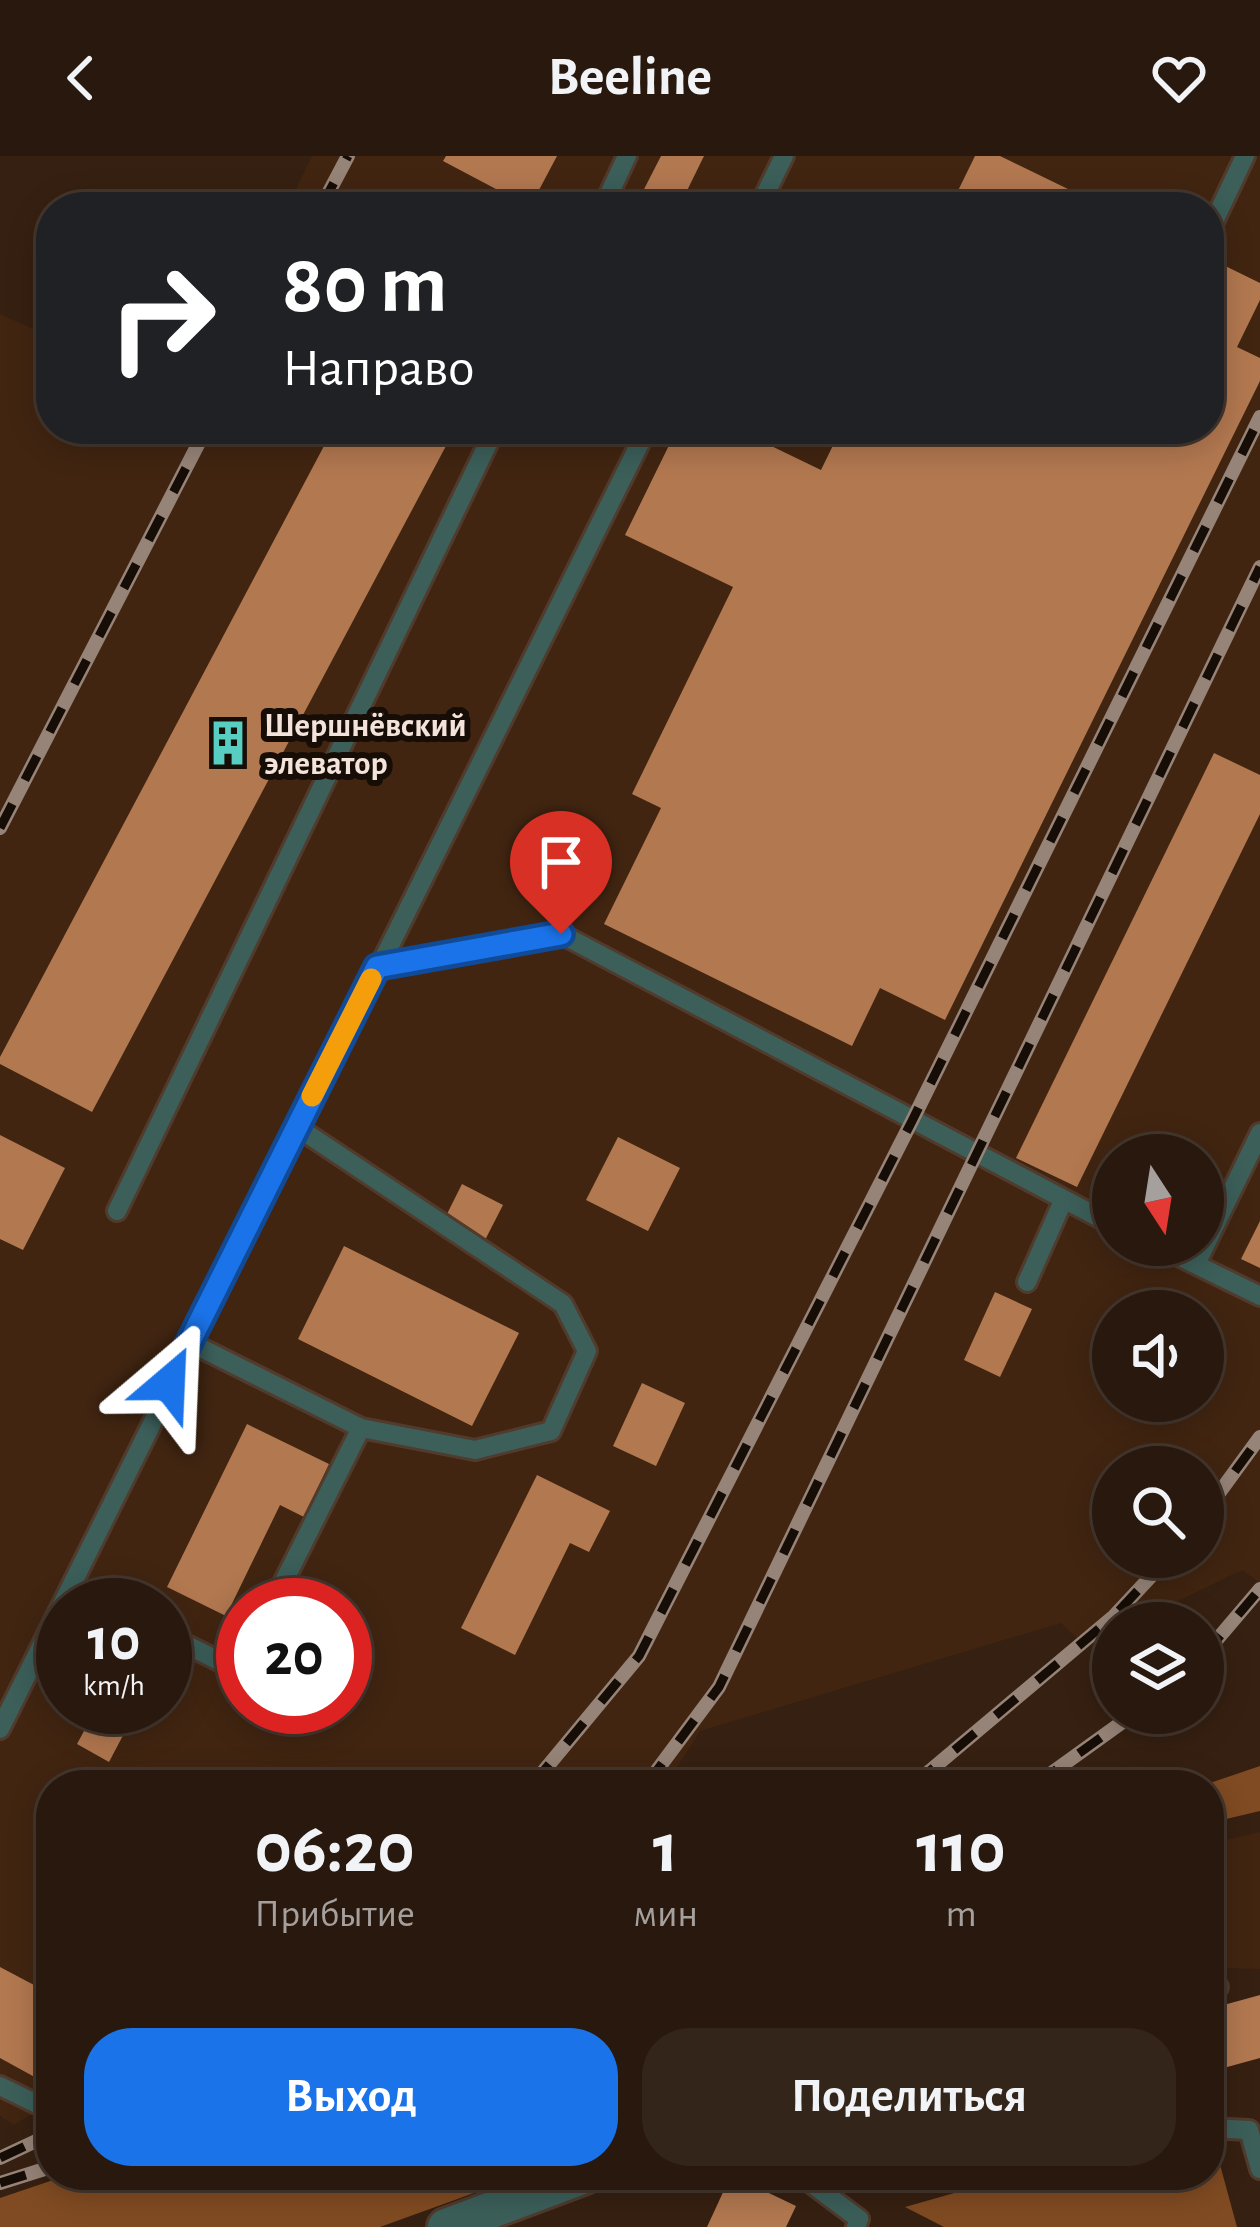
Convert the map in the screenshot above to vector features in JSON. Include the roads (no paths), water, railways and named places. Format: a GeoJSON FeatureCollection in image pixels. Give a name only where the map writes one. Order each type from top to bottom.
{"type":"FeatureCollection","features":[{"type":"Feature","properties":{"kind":"street"},"geometry":{"type":"LineString","coordinates":[[446,2227],[545,2190]]}},
{"type":"Feature","properties":{"kind":"lane"},"geometry":{"type":"LineString","coordinates":[[610,192],[627,156]]}},
{"type":"Feature","properties":{"kind":"lane"},"geometry":{"type":"LineString","coordinates":[[766,192],[784,156]]}},
{"type":"Feature","properties":{"kind":"lane"},"geometry":{"type":"LineString","coordinates":[[1224,200],[1245,156]]}},
{"type":"Feature","properties":{"kind":"lane"},"geometry":{"type":"LineString","coordinates":[[118,1210],[488,444]]}},
{"type":"Feature","properties":{"kind":"lane"},"geometry":{"type":"LineString","coordinates":[[77,1578],[189,1342],[639,444]]}},
{"type":"Feature","properties":{"kind":"lane"},"geometry":{"type":"LineString","coordinates":[[377,967],[561,934],[1092,1215]]}},
{"type":"Feature","properties":{"kind":"lane"},"geometry":{"type":"LineString","coordinates":[[189,1342],[361,1428],[475,1450],[550,1431],[586,1351],[563,1304],[297,1127]]}},
{"type":"Feature","properties":{"kind":"lane"},"geometry":{"type":"LineString","coordinates":[[1224,1207],[1260,1133]]}},
{"type":"Feature","properties":{"kind":"lane"},"geometry":{"type":"LineString","coordinates":[[1027,1282],[1063,1201]]}},
{"type":"Feature","properties":{"kind":"lane"},"geometry":{"type":"LineString","coordinates":[[1200,1266],[1260,1296]]}},
{"type":"Feature","properties":{"kind":"lane"},"geometry":{"type":"LineString","coordinates":[[286,1578],[361,1428]]}},
{"type":"Feature","properties":{"kind":"lane"},"geometry":{"type":"LineString","coordinates":[[0,1729],[36,1658]]}},
{"type":"Feature","properties":{"kind":"lane"},"geometry":{"type":"LineString","coordinates":[[0,2086],[36,2104]]}},
{"type":"Feature","properties":{"kind":"lane"},"geometry":{"type":"LineString","coordinates":[[1224,2129],[1249,2130],[1260,2169]]}},
{"type":"Feature","properties":{"kind":"lane"},"geometry":{"type":"LineString","coordinates":[[820,2190],[859,2219],[856,2227]]}},
{"type":"Feature","properties":{"kind":"railway"},"geometry":{"type":"LineString","coordinates":[[329,192],[348,156]]}},
{"type":"Feature","properties":{"kind":"railway"},"geometry":{"type":"LineString","coordinates":[[544,1770],[639,1656],[912,1121],[1260,417]]}},
{"type":"Feature","properties":{"kind":"railway"},"geometry":{"type":"LineString","coordinates":[[0,828],[198,444]]}},
{"type":"Feature","properties":{"kind":"railway"},"geometry":{"type":"LineString","coordinates":[[657,1770],[719,1687],[1260,567]]}},
{"type":"Feature","properties":{"kind":"railway"},"geometry":{"type":"LineString","coordinates":[[1224,1486],[1260,1437]]}},
{"type":"Feature","properties":{"kind":"railway"},"geometry":{"type":"LineString","coordinates":[[931,1770],[1114,1616],[1149,1578]]}},
{"type":"Feature","properties":{"kind":"railway"},"geometry":{"type":"LineString","coordinates":[[1224,1631],[1260,1589]]}},
{"type":"Feature","properties":{"kind":"railway"},"geometry":{"type":"LineString","coordinates":[[1056,1770],[1106,1734]]}},
{"type":"Feature","properties":{"kind":"railway"},"geometry":{"type":"LineString","coordinates":[[0,2158],[36,2141]]}},
{"type":"Feature","properties":{"kind":"railway"},"geometry":{"type":"LineString","coordinates":[[0,2183],[36,2172]]}},
{"type":"Feature","properties":{"kind":"place","name":"Шершнёвский элеватор"},"geometry":{"type":"Point","coordinates":[228,743]}}]}
